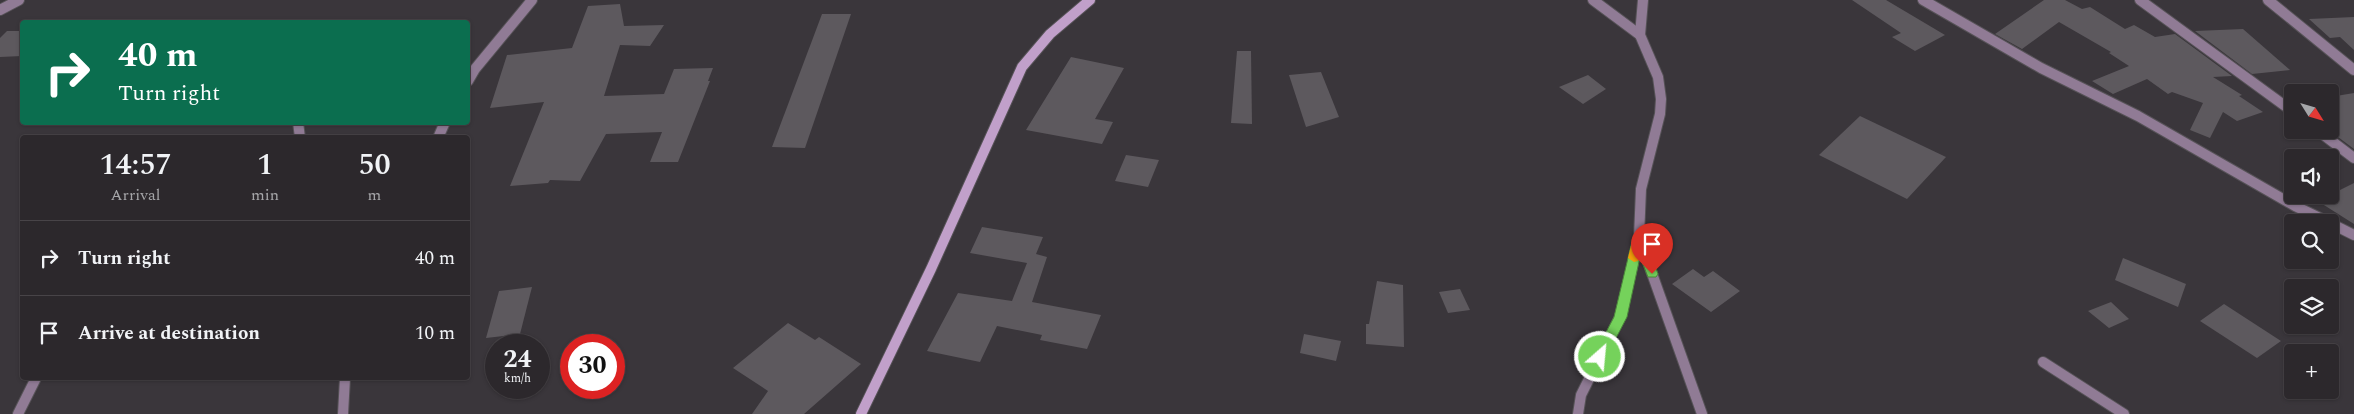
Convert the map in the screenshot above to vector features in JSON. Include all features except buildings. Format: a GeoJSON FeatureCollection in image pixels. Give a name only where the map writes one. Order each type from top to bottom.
{"type":"FeatureCollection","features":[{"type":"Feature","properties":{"kind":"main road"},"geometry":{"type":"LineString","coordinates":[[861,414],[931,269],[1022,67],[1050,34],[1090,0]]}},
{"type":"Feature","properties":{"kind":"street"},"geometry":{"type":"LineString","coordinates":[[0,10],[19,0]]}},
{"type":"Feature","properties":{"kind":"street"},"geometry":{"type":"LineString","coordinates":[[470,78],[532,0]]}},
{"type":"Feature","properties":{"kind":"street"},"geometry":{"type":"LineString","coordinates":[[1592,0],[1640,36]]}},
{"type":"Feature","properties":{"kind":"street"},"geometry":{"type":"LineString","coordinates":[[1578,414],[1581,395],[1620,317],[1639,237],[1641,189],[1660,114],[1658,77],[1640,36],[1643,0]]}},
{"type":"Feature","properties":{"kind":"street"},"geometry":{"type":"LineString","coordinates":[[1923,0],[2041,68],[2138,116],[2311,214]]}},
{"type":"Feature","properties":{"kind":"street"},"geometry":{"type":"LineString","coordinates":[[2140,0],[2284,104]]}},
{"type":"Feature","properties":{"kind":"street"},"geometry":{"type":"LineString","coordinates":[[2268,0],[2354,70]]}},
{"type":"Feature","properties":{"kind":"street"},"geometry":{"type":"LineString","coordinates":[[2329,139],[2354,158]]}},
{"type":"Feature","properties":{"kind":"street"},"geometry":{"type":"LineString","coordinates":[[2339,228],[2354,235]]}},
{"type":"Feature","properties":{"kind":"street"},"geometry":{"type":"LineString","coordinates":[[1639,237],[1702,414]]}},
{"type":"Feature","properties":{"kind":"street"},"geometry":{"type":"LineString","coordinates":[[2042,362],[2124,414]]}},
{"type":"Feature","properties":{"kind":"street"},"geometry":{"type":"LineString","coordinates":[[18,414],[35,380]]}},
{"type":"Feature","properties":{"kind":"street"},"geometry":{"type":"LineString","coordinates":[[344,414],[345,380]]}},
{"type":"Feature","properties":{"kind":"slow traffic"},"geometry":{"type":"LineString","coordinates":[[1634,258],[1639,237],[1643,249]]}},
{"type":"Feature","properties":{"kind":"route"},"geometry":{"type":"LineString","coordinates":[[1600,357],[1620,317],[1639,237],[1652,274]]}}]}
